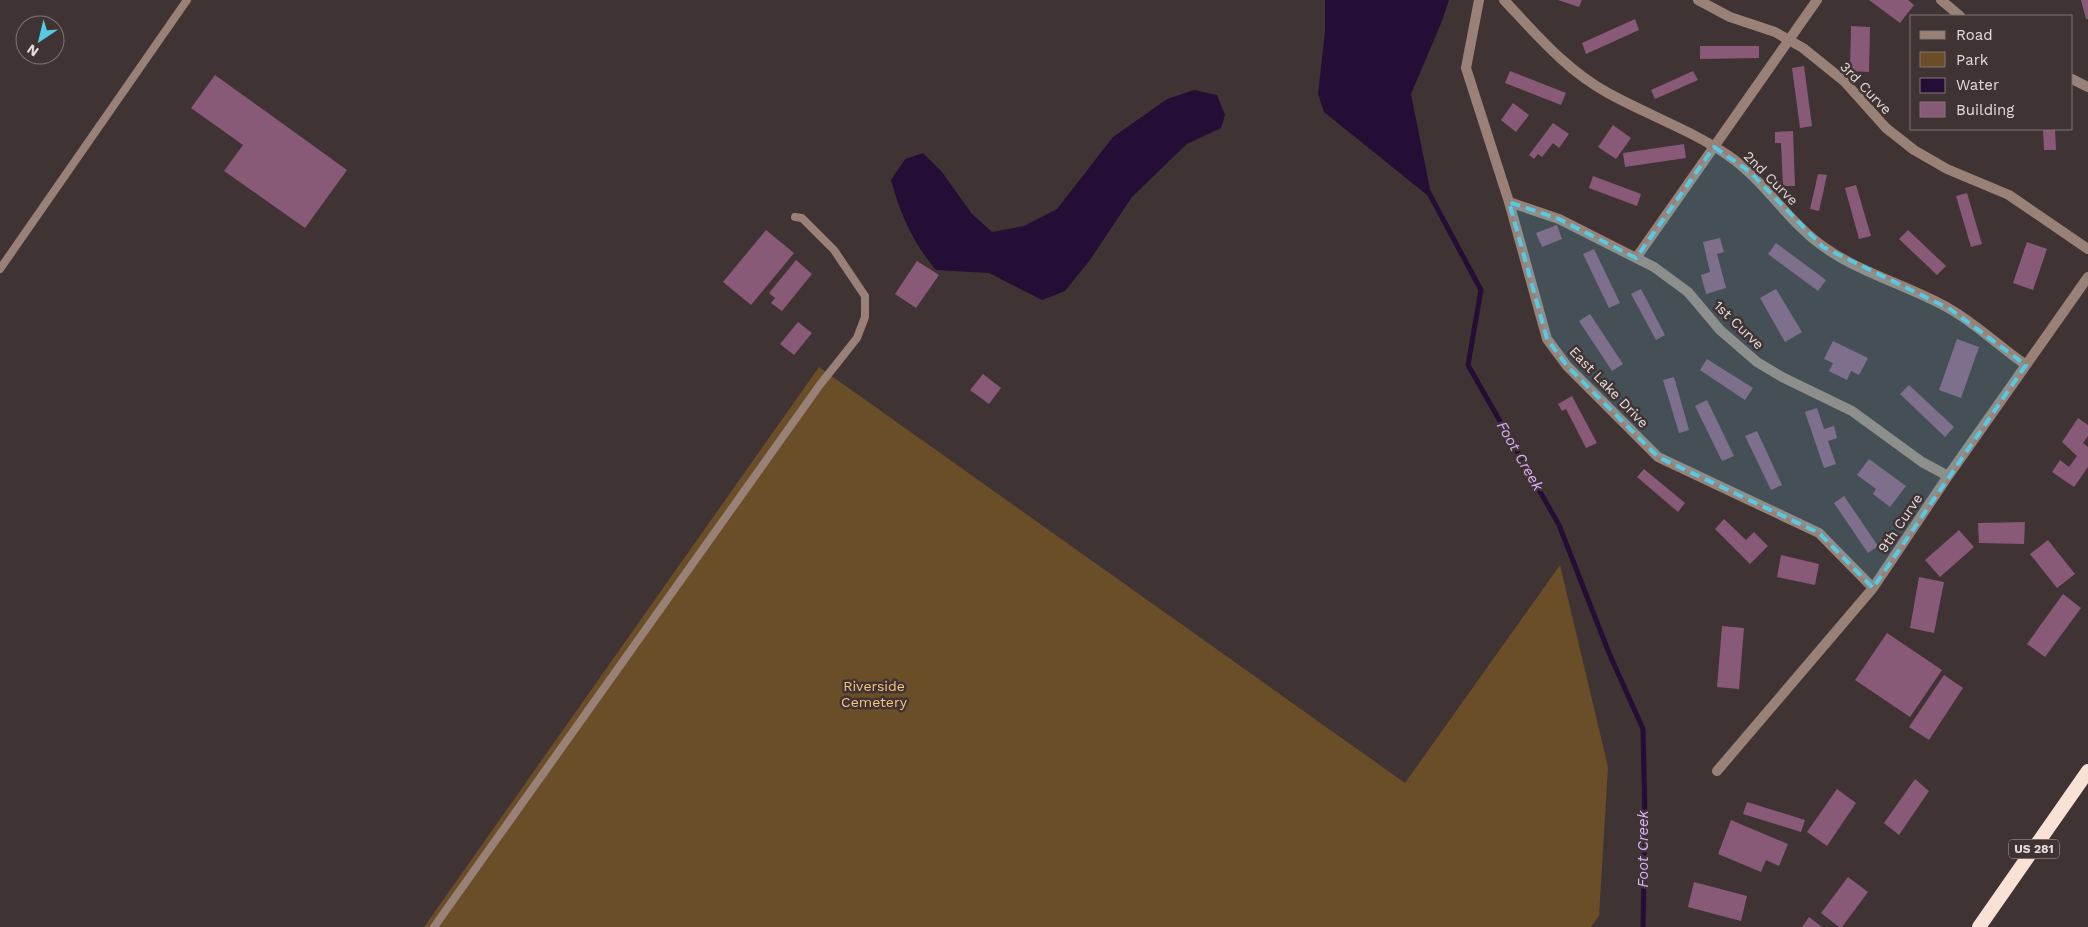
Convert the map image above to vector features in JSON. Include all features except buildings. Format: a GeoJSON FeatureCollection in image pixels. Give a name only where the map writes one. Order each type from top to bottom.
{"type":"FeatureCollection","features":[{"type":"Feature","properties":{"kind":"highway","name":"US 281"},"geometry":{"type":"LineString","coordinates":[[1979,927],[2088,771]]}},
{"type":"Feature","properties":{"kind":"street","name":"East Lake Drive"},"geometry":{"type":"LineString","coordinates":[[1479,0],[1466,68],[1509,202],[1547,339],[1567,366],[1658,457],[1819,533],[1873,588]]}},
{"type":"Feature","properties":{"kind":"street","name":"2nd Curve"},"geometry":{"type":"LineString","coordinates":[[1504,0],[1559,58],[1577,73],[1607,92],[1692,133],[1749,171],[1796,223],[1823,247],[1847,261],[1950,309],[2026,365]]}},
{"type":"Feature","properties":{"kind":"street","name":"3rd Curve"},"geometry":{"type":"LineString","coordinates":[[1698,0],[1730,17],[1775,32],[1789,40],[1844,81],[1886,128],[1914,150],[1947,169],[2009,195],[2088,249]]}},
{"type":"Feature","properties":{"kind":"street"},"geometry":{"type":"LineString","coordinates":[[1636,258],[1817,0]]}},
{"type":"Feature","properties":{"kind":"street"},"geometry":{"type":"LineString","coordinates":[[1941,0],[1959,15]]}},
{"type":"Feature","properties":{"kind":"street"},"geometry":{"type":"LineString","coordinates":[[2073,80],[2088,87]]}},
{"type":"Feature","properties":{"kind":"street","name":"1st Curve"},"geometry":{"type":"LineString","coordinates":[[1509,202],[1560,219],[1654,267],[1688,292],[1720,330],[1757,362],[1782,377],[1852,411],[1922,462],[1948,476]]}},
{"type":"Feature","properties":{"kind":"street","name":"9th Curve"},"geometry":{"type":"LineString","coordinates":[[1717,771],[1873,588],[1948,476],[2088,277]]}},
{"type":"Feature","properties":{"kind":"lane"},"geometry":{"type":"LineString","coordinates":[[0,269],[187,0]]}},
{"type":"Feature","properties":{"kind":"lane"},"geometry":{"type":"LineString","coordinates":[[434,927],[819,386],[857,338],[865,317],[865,296],[834,250],[802,218],[796,217]]}},
{"type":"Feature","properties":{"kind":"highlighted area"},"geometry":{"type":"Polygon","coordinates":[[[1714,147],[1749,171],[1823,247],[1950,309],[2026,365],[1873,588],[1819,533],[1658,457],[1567,366],[1547,339],[1509,202],[1559,219],[1636,258],[1714,147]]]}},
{"type":"Feature","properties":{"kind":"green space","name":"Riverside Cemetery"},"geometry":{"type":"Polygon","coordinates":[[[819,367],[1405,783],[1560,565],[1608,767],[1599,916],[1591,927],[424,927],[819,367]]]}},
{"type":"Feature","properties":{"kind":"water"},"geometry":{"type":"Polygon","coordinates":[[[1325,0],[1449,0],[1411,94],[1432,199],[1324,112],[1318,94],[1325,31],[1325,0]]]}},
{"type":"Feature","properties":{"kind":"water"},"geometry":{"type":"Polygon","coordinates":[[[1194,90],[1217,95],[1225,115],[1221,128],[1187,144],[1132,197],[1090,260],[1065,291],[1042,300],[989,273],[936,270],[920,249],[908,228],[891,180],[905,159],[923,153],[942,172],[972,214],[992,232],[1024,226],[1057,209],[1113,137],[1167,99],[1194,90]]]}},
{"type":"Feature","properties":{"kind":"waterway","name":"Foot Creek"},"geometry":{"type":"LineString","coordinates":[[1429,193],[1481,290],[1468,365],[1559,525],[1609,653],[1643,729],[1645,818],[1643,927]]}}]}
